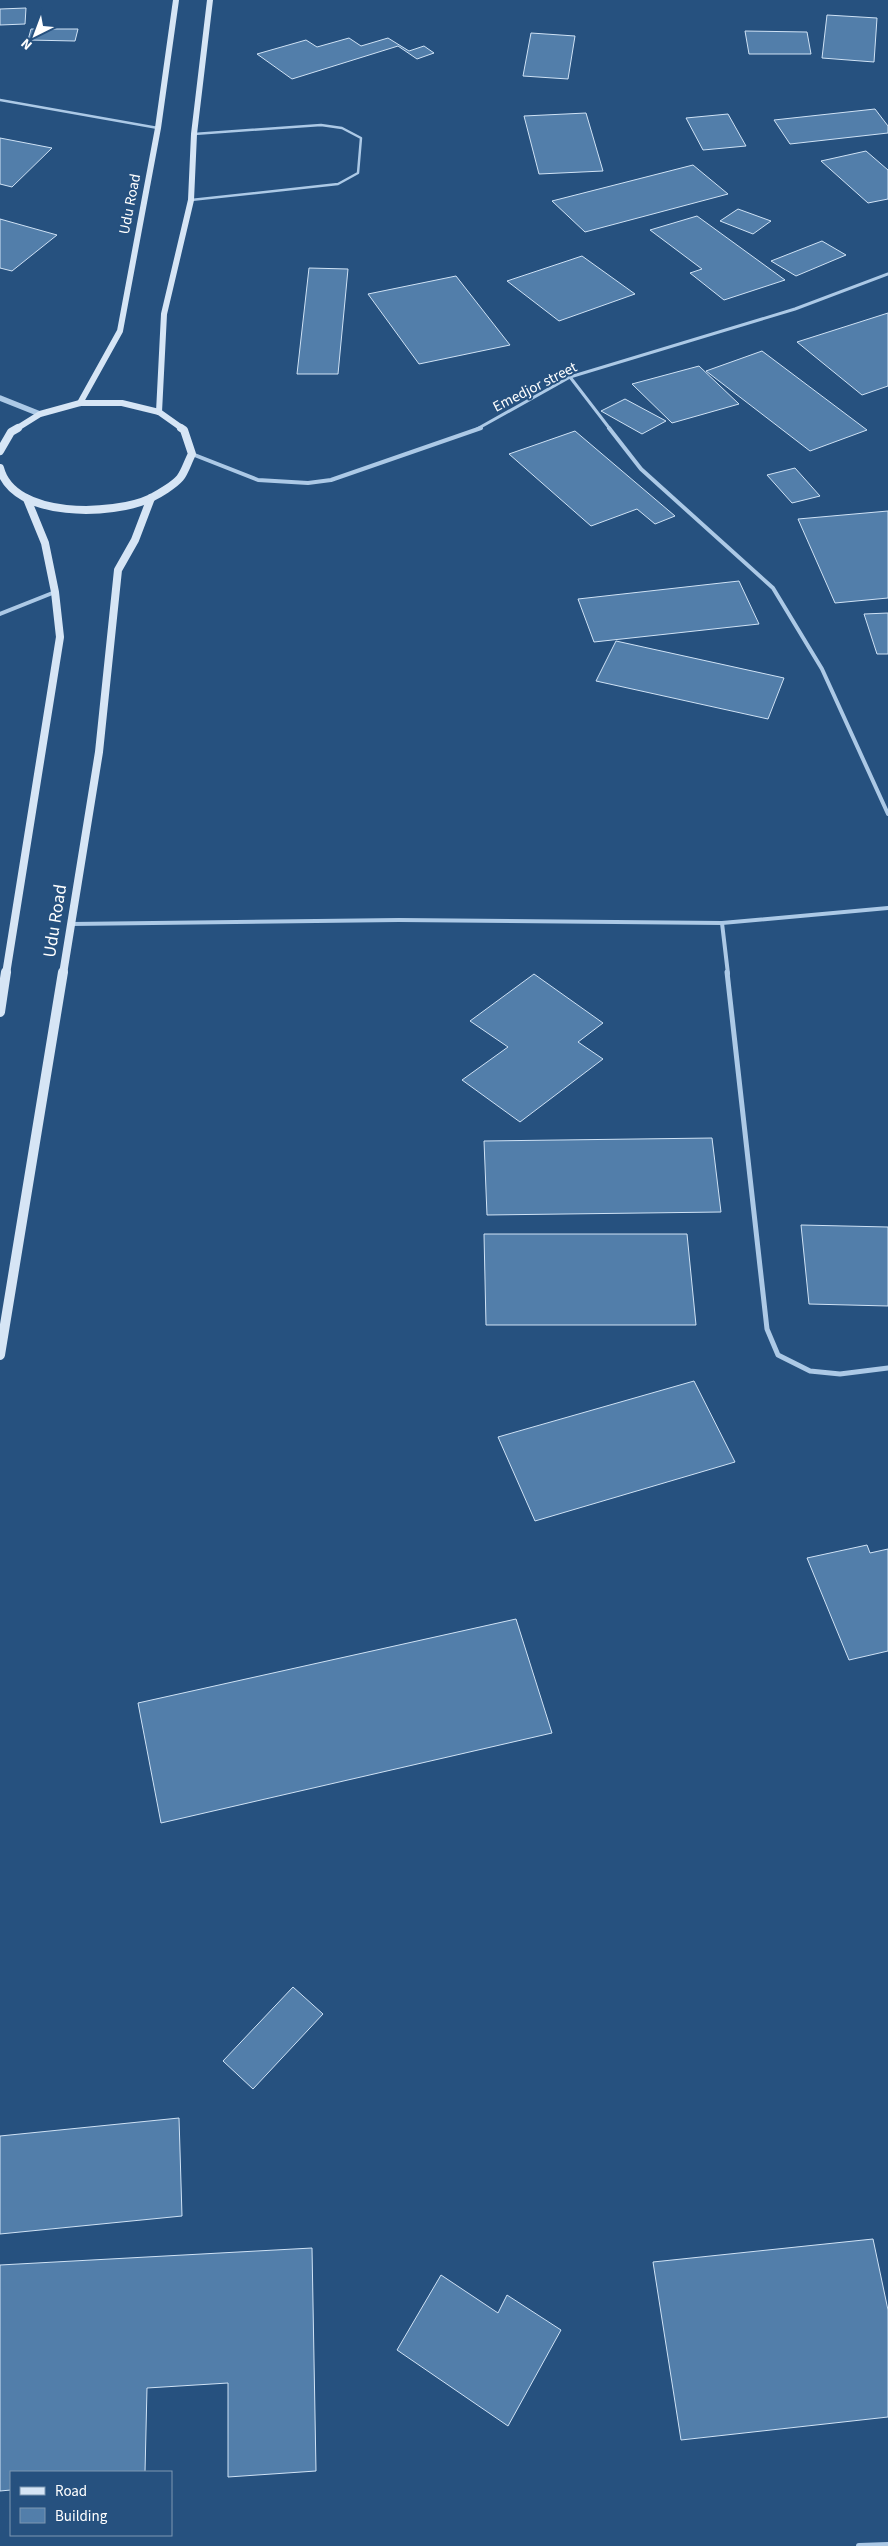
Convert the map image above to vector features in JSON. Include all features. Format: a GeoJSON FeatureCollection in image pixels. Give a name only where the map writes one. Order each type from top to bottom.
{"type":"FeatureCollection","features":[{"type":"Feature","properties":{"kind":"main road","name":"Udu Road"},"geometry":{"type":"LineString","coordinates":[[80,403],[120,331],[158,128],[176,0]]}},
{"type":"Feature","properties":{"kind":"main road"},"geometry":{"type":"LineString","coordinates":[[160,412],[164,314],[191,200],[194,134],[210,0]]}},
{"type":"Feature","properties":{"kind":"main road"},"geometry":{"type":"LineString","coordinates":[[0,451],[11,432],[40,414],[80,403],[122,403],[160,412],[184,430],[192,454],[180,478],[151,498],[110,509],[66,510],[27,499],[3,480],[0,468]]}},
{"type":"Feature","properties":{"kind":"main road","name":"Udu Road"},"geometry":{"type":"LineString","coordinates":[[0,1355],[99,752],[113,599],[118,570],[134,540],[151,498]]}},
{"type":"Feature","properties":{"kind":"main road"},"geometry":{"type":"LineString","coordinates":[[0,1012],[60,637],[55,592],[44,543],[27,499]]}},
{"type":"Feature","properties":{"kind":"street","name":"Emedjor street"},"geometry":{"type":"LineString","coordinates":[[192,454],[258,480],[308,483],[331,480],[483,427],[570,377],[795,309],[888,274]]}},
{"type":"Feature","properties":{"kind":"street"},"geometry":{"type":"LineString","coordinates":[[570,377],[641,469],[773,588],[822,668],[888,814]]}},
{"type":"Feature","properties":{"kind":"street"},"geometry":{"type":"LineString","coordinates":[[0,398],[40,414]]}},
{"type":"Feature","properties":{"kind":"street"},"geometry":{"type":"LineString","coordinates":[[0,614],[55,592]]}},
{"type":"Feature","properties":{"kind":"street"},"geometry":{"type":"LineString","coordinates":[[71,924],[399,920],[722,923],[888,908]]}},
{"type":"Feature","properties":{"kind":"street"},"geometry":{"type":"LineString","coordinates":[[722,923],[767,1329],[778,1355],[810,1372],[840,1374],[888,1368]]}},
{"type":"Feature","properties":{"kind":"street"},"geometry":{"type":"LineString","coordinates":[[860,2546],[888,2545]]}},
{"type":"Feature","properties":{"kind":"lane"},"geometry":{"type":"LineString","coordinates":[[0,100],[158,128]]}},
{"type":"Feature","properties":{"kind":"lane"},"geometry":{"type":"LineString","coordinates":[[191,200],[338,184],[358,173],[361,138],[342,128],[320,125],[194,134]]}},
{"type":"Feature","properties":{"kind":"building"},"geometry":{"type":"Polygon","coordinates":[[[26,8],[25,24],[0,25],[0,9],[26,8]]]}},
{"type":"Feature","properties":{"kind":"building"},"geometry":{"type":"Polygon","coordinates":[[[827,15],[877,18],[874,62],[822,58],[827,15]]]}},
{"type":"Feature","properties":{"kind":"building"},"geometry":{"type":"Polygon","coordinates":[[[31,29],[78,29],[75,41],[28,40],[31,29]]]}},
{"type":"Feature","properties":{"kind":"building"},"geometry":{"type":"Polygon","coordinates":[[[745,31],[807,32],[811,54],[749,54],[745,31]]]}},
{"type":"Feature","properties":{"kind":"building"},"geometry":{"type":"Polygon","coordinates":[[[531,33],[575,36],[568,79],[523,76],[531,33]]]}},
{"type":"Feature","properties":{"kind":"building"},"geometry":{"type":"Polygon","coordinates":[[[349,38],[361,46],[388,38],[409,51],[424,46],[434,53],[417,59],[398,46],[292,79],[257,54],[306,40],[317,47],[349,38]]]}},
{"type":"Feature","properties":{"kind":"building"},"geometry":{"type":"Polygon","coordinates":[[[875,109],[888,126],[888,133],[790,144],[774,120],[875,109]]]}},
{"type":"Feature","properties":{"kind":"building"},"geometry":{"type":"Polygon","coordinates":[[[586,113],[603,171],[539,174],[524,116],[586,113]]]}},
{"type":"Feature","properties":{"kind":"building"},"geometry":{"type":"Polygon","coordinates":[[[728,114],[746,146],[703,150],[686,118],[728,114]]]}},
{"type":"Feature","properties":{"kind":"building"},"geometry":{"type":"Polygon","coordinates":[[[0,138],[52,148],[12,187],[0,184],[0,138]]]}},
{"type":"Feature","properties":{"kind":"building"},"geometry":{"type":"Polygon","coordinates":[[[866,151],[888,170],[888,199],[868,203],[821,161],[866,151]]]}},
{"type":"Feature","properties":{"kind":"building"},"geometry":{"type":"Polygon","coordinates":[[[693,165],[728,194],[585,232],[552,201],[693,165]]]}},
{"type":"Feature","properties":{"kind":"building"},"geometry":{"type":"Polygon","coordinates":[[[738,209],[771,221],[753,234],[720,221],[738,209]]]}},
{"type":"Feature","properties":{"kind":"building"},"geometry":{"type":"Polygon","coordinates":[[[697,216],[785,280],[724,300],[690,273],[702,269],[650,230],[697,216]]]}},
{"type":"Feature","properties":{"kind":"building"},"geometry":{"type":"Polygon","coordinates":[[[0,219],[57,235],[12,271],[0,268],[0,219]]]}},
{"type":"Feature","properties":{"kind":"building"},"geometry":{"type":"Polygon","coordinates":[[[822,241],[846,255],[796,276],[771,261],[822,241]]]}},
{"type":"Feature","properties":{"kind":"building"},"geometry":{"type":"Polygon","coordinates":[[[582,256],[635,294],[559,321],[507,281],[582,256]]]}},
{"type":"Feature","properties":{"kind":"building"},"geometry":{"type":"Polygon","coordinates":[[[309,268],[348,269],[338,374],[297,374],[309,268]]]}},
{"type":"Feature","properties":{"kind":"building"},"geometry":{"type":"Polygon","coordinates":[[[456,276],[510,345],[419,364],[368,294],[456,276]]]}},
{"type":"Feature","properties":{"kind":"building"},"geometry":{"type":"Polygon","coordinates":[[[888,313],[888,386],[862,395],[797,342],[888,313]]]}},
{"type":"Feature","properties":{"kind":"building"},"geometry":{"type":"Polygon","coordinates":[[[762,351],[867,430],[810,451],[706,371],[762,351]]]}},
{"type":"Feature","properties":{"kind":"building"},"geometry":{"type":"Polygon","coordinates":[[[699,366],[739,404],[672,423],[632,384],[699,366]]]}},
{"type":"Feature","properties":{"kind":"building"},"geometry":{"type":"Polygon","coordinates":[[[625,399],[666,421],[642,434],[601,411],[625,399]]]}},
{"type":"Feature","properties":{"kind":"building"},"geometry":{"type":"Polygon","coordinates":[[[575,431],[675,516],[655,524],[637,509],[591,526],[509,454],[575,431]]]}},
{"type":"Feature","properties":{"kind":"building"},"geometry":{"type":"Polygon","coordinates":[[[795,468],[820,496],[792,503],[767,475],[795,468]]]}},
{"type":"Feature","properties":{"kind":"building"},"geometry":{"type":"Polygon","coordinates":[[[888,511],[888,598],[835,603],[798,519],[888,511]]]}},
{"type":"Feature","properties":{"kind":"building"},"geometry":{"type":"Polygon","coordinates":[[[739,581],[759,624],[594,642],[578,599],[739,581]]]}},
{"type":"Feature","properties":{"kind":"building"},"geometry":{"type":"Polygon","coordinates":[[[888,613],[888,654],[877,654],[864,614],[888,613]]]}},
{"type":"Feature","properties":{"kind":"building"},"geometry":{"type":"Polygon","coordinates":[[[616,641],[784,678],[768,719],[596,681],[616,641]]]}},
{"type":"Feature","properties":{"kind":"building"},"geometry":{"type":"Polygon","coordinates":[[[534,974],[603,1023],[578,1042],[603,1059],[520,1122],[462,1080],[508,1047],[470,1021],[534,974]]]}},
{"type":"Feature","properties":{"kind":"building"},"geometry":{"type":"Polygon","coordinates":[[[712,1138],[721,1212],[487,1215],[484,1141],[712,1138]]]}},
{"type":"Feature","properties":{"kind":"building"},"geometry":{"type":"Polygon","coordinates":[[[801,1225],[888,1227],[888,1306],[809,1304],[801,1225]]]}},
{"type":"Feature","properties":{"kind":"building"},"geometry":{"type":"Polygon","coordinates":[[[484,1234],[687,1234],[696,1325],[486,1325],[484,1234]]]}},
{"type":"Feature","properties":{"kind":"building"},"geometry":{"type":"Polygon","coordinates":[[[694,1381],[735,1462],[535,1521],[498,1437],[694,1381]]]}},
{"type":"Feature","properties":{"kind":"building"},"geometry":{"type":"Polygon","coordinates":[[[867,1545],[870,1553],[888,1549],[888,1651],[849,1660],[807,1558],[867,1545]]]}},
{"type":"Feature","properties":{"kind":"building"},"geometry":{"type":"Polygon","coordinates":[[[516,1619],[552,1733],[161,1823],[138,1703],[516,1619]]]}},
{"type":"Feature","properties":{"kind":"building"},"geometry":{"type":"Polygon","coordinates":[[[293,1987],[323,2014],[253,2089],[223,2061],[293,1987]]]}},
{"type":"Feature","properties":{"kind":"building"},"geometry":{"type":"Polygon","coordinates":[[[179,2118],[182,2216],[0,2234],[0,2136],[179,2118]]]}},
{"type":"Feature","properties":{"kind":"building"},"geometry":{"type":"Polygon","coordinates":[[[873,2239],[888,2310],[888,2417],[681,2440],[653,2262],[873,2239]]]}},
{"type":"Feature","properties":{"kind":"building"},"geometry":{"type":"Polygon","coordinates":[[[312,2248],[316,2471],[228,2477],[228,2383],[147,2388],[145,2471],[10,2471],[10,2490],[0,2491],[0,2265],[312,2248]]]}},
{"type":"Feature","properties":{"kind":"building"},"geometry":{"type":"Polygon","coordinates":[[[441,2275],[498,2313],[507,2295],[561,2330],[508,2426],[397,2350],[441,2275]]]}}]}
